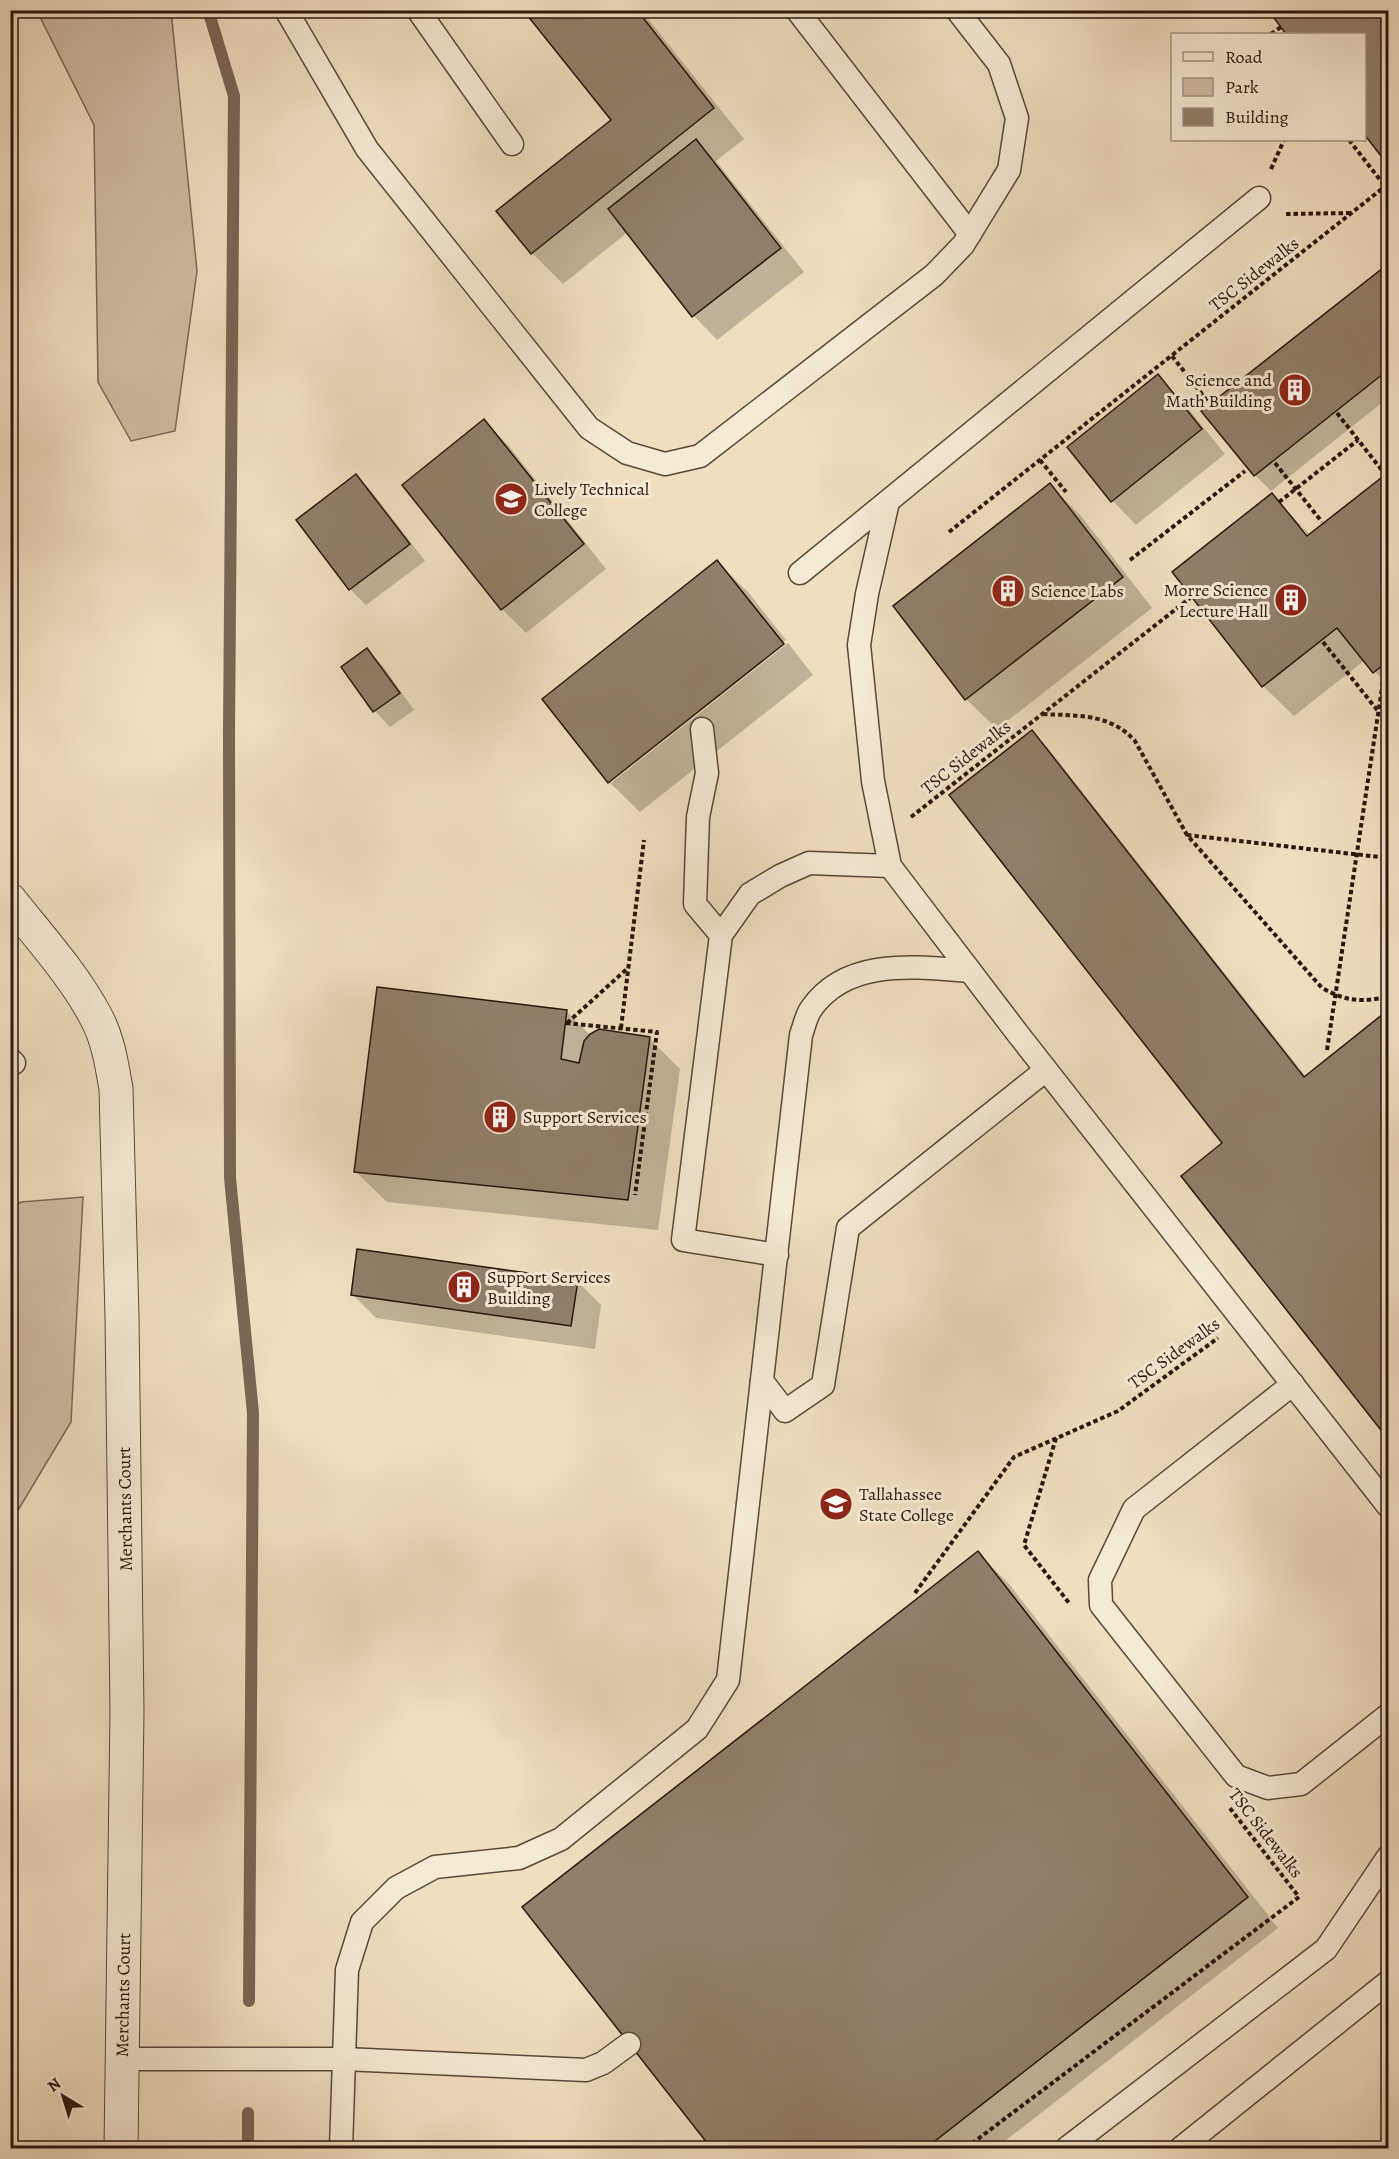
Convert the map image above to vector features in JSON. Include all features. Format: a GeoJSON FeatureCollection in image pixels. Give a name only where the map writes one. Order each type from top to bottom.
{"type":"FeatureCollection","features":[{"type":"Feature","properties":{"kind":"street","name":"Merchants Court"},"geometry":{"type":"LineString","coordinates":[[10,900],[66,971],[97,1018],[111,1056],[116,1089],[122,1317],[127,1711],[121,2148]]}},
{"type":"Feature","properties":{"kind":"lane"},"geometry":{"type":"LineString","coordinates":[[286,10],[367,148],[589,428],[627,453],[665,464],[700,456],[934,275],[963,245],[1010,170],[1017,118],[999,64],[957,10]]}},
{"type":"Feature","properties":{"kind":"lane"},"geometry":{"type":"LineString","coordinates":[[418,10],[512,144]]}},
{"type":"Feature","properties":{"kind":"lane"},"geometry":{"type":"LineString","coordinates":[[797,10],[970,234]]}},
{"type":"Feature","properties":{"kind":"lane"},"geometry":{"type":"LineString","coordinates":[[801,573],[1259,198]]}},
{"type":"Feature","properties":{"kind":"lane"},"geometry":{"type":"LineString","coordinates":[[888,502],[867,594],[859,645],[873,781],[890,866],[1046,1070],[1389,1506]]}},
{"type":"Feature","properties":{"kind":"lane"},"geometry":{"type":"LineString","coordinates":[[702,729],[707,773],[698,817],[695,904],[721,935]]}},
{"type":"Feature","properties":{"kind":"lane"},"geometry":{"type":"LineString","coordinates":[[777,1255],[683,1240],[721,935],[750,894],[809,862],[890,866]]}},
{"type":"Feature","properties":{"kind":"lane"},"geometry":{"type":"LineString","coordinates":[[341,2148],[347,1970],[362,1922],[396,1888],[435,1867],[519,1858],[561,1839],[697,1729],[728,1680],[801,1035],[810,1010],[823,995],[841,981],[868,971],[901,966],[970,971]]}},
{"type":"Feature","properties":{"kind":"lane"},"geometry":{"type":"LineString","coordinates":[[10,1059],[14,1063],[10,1065]]}},
{"type":"Feature","properties":{"kind":"lane"},"geometry":{"type":"LineString","coordinates":[[762,1381],[785,1411],[822,1385],[848,1228],[1046,1070]]}},
{"type":"Feature","properties":{"kind":"lane"},"geometry":{"type":"LineString","coordinates":[[1293,1384],[1134,1509],[1100,1580],[1101,1605],[1236,1776],[1268,1788],[1301,1784],[1389,1716]]}},
{"type":"Feature","properties":{"kind":"lane"},"geometry":{"type":"LineString","coordinates":[[1067,2148],[1326,1949],[1389,1857]]}},
{"type":"Feature","properties":{"kind":"lane"},"geometry":{"type":"LineString","coordinates":[[1181,2148],[1389,1982]]}},
{"type":"Feature","properties":{"kind":"lane"},"geometry":{"type":"LineString","coordinates":[[122,2060],[344,2059],[586,2070],[603,2063],[629,2044]]}},
{"type":"Feature","properties":{"kind":"path"},"geometry":{"type":"LineString","coordinates":[[1272,33],[1281,27]]}},
{"type":"Feature","properties":{"kind":"path","name":"TSC Sidewalks"},"geometry":{"type":"LineString","coordinates":[[949,532],[1388,187],[1350,141]]}},
{"type":"Feature","properties":{"kind":"path","name":"TSC Sidewalks"},"geometry":{"type":"LineString","coordinates":[[1240,214],[1353,213]]}},
{"type":"Feature","properties":{"kind":"path"},"geometry":{"type":"LineString","coordinates":[[1172,356],[1209,403]]}},
{"type":"Feature","properties":{"kind":"path"},"geometry":{"type":"LineString","coordinates":[[1336,413],[1389,478]]}},
{"type":"Feature","properties":{"kind":"path"},"geometry":{"type":"LineString","coordinates":[[1279,502],[1358,440]]}},
{"type":"Feature","properties":{"kind":"path"},"geometry":{"type":"LineString","coordinates":[[1040,460],[1066,492]]}},
{"type":"Feature","properties":{"kind":"path"},"geometry":{"type":"LineString","coordinates":[[1275,463],[1322,522]]}},
{"type":"Feature","properties":{"kind":"path"},"geometry":{"type":"LineString","coordinates":[[1130,560],[1245,471]]}},
{"type":"Feature","properties":{"kind":"path","name":"TSC Sidewalks"},"geometry":{"type":"LineString","coordinates":[[906,821],[1190,598]]}},
{"type":"Feature","properties":{"kind":"path"},"geometry":{"type":"LineString","coordinates":[[1323,642],[1378,711]]}},
{"type":"Feature","properties":{"kind":"path"},"geometry":{"type":"LineString","coordinates":[[1327,1050],[1383,675]]}},
{"type":"Feature","properties":{"kind":"path"},"geometry":{"type":"LineString","coordinates":[[1042,714],[1080,716],[1108,721],[1124,729],[1135,741],[1187,835],[1322,988],[1335,995],[1363,1002],[1389,997]]}},
{"type":"Feature","properties":{"kind":"path"},"geometry":{"type":"LineString","coordinates":[[1187,835],[1389,858]]}},
{"type":"Feature","properties":{"kind":"path"},"geometry":{"type":"LineString","coordinates":[[621,1028],[644,840]]}},
{"type":"Feature","properties":{"kind":"path"},"geometry":{"type":"LineString","coordinates":[[628,968],[566,1023],[657,1032],[635,1195]]}},
{"type":"Feature","properties":{"kind":"path","name":"TSC Sidewalks"},"geometry":{"type":"LineString","coordinates":[[915,1593],[1014,1457],[1118,1411],[1242,1320]]}},
{"type":"Feature","properties":{"kind":"path"},"geometry":{"type":"LineString","coordinates":[[1056,1438],[1024,1545],[1075,1610]]}},
{"type":"Feature","properties":{"kind":"path","name":"TSC Sidewalks"},"geometry":{"type":"LineString","coordinates":[[966,2148],[1299,1897],[1226,1804]]}},
{"type":"Feature","properties":{"kind":"green space"},"geometry":{"type":"Polygon","coordinates":[[[171,10],[197,271],[175,431],[131,441],[98,382],[94,125],[37,11],[171,10]]]}},
{"type":"Feature","properties":{"kind":"green space"},"geometry":{"type":"Polygon","coordinates":[[[83,1197],[71,1422],[11,1522],[11,1208],[21,1202],[83,1197]]]}},
{"type":"Feature","properties":{"kind":"building"},"geometry":{"type":"Polygon","coordinates":[[[523,10],[637,10],[714,108],[531,254],[496,211],[611,120],[523,10]]]}},
{"type":"Feature","properties":{"kind":"building"},"geometry":{"type":"Polygon","coordinates":[[[1268,10],[1388,10],[1388,165],[1366,137],[1366,33],[1285,33],[1268,10]]]}},
{"type":"Feature","properties":{"kind":"building"},"geometry":{"type":"Polygon","coordinates":[[[696,139],[781,248],[692,317],[608,209],[696,139]]]}},
{"type":"Feature","properties":{"kind":"building","name":"Science and Math Building"},"geometry":{"type":"Polygon","coordinates":[[[1388,264],[1388,370],[1254,476],[1201,411],[1388,264]]]}},
{"type":"Feature","properties":{"kind":"building"},"geometry":{"type":"Polygon","coordinates":[[[1158,374],[1202,429],[1111,502],[1067,447],[1158,374]]]}},
{"type":"Feature","properties":{"kind":"building"},"geometry":{"type":"Polygon","coordinates":[[[484,419],[584,544],[501,610],[402,485],[484,419]]]}},
{"type":"Feature","properties":{"kind":"building"},"geometry":{"type":"Polygon","coordinates":[[[356,474],[410,544],[349,590],[296,520],[356,474]]]}},
{"type":"Feature","properties":{"kind":"building","name":"Morre Science Lecture Hall"},"geometry":{"type":"Polygon","coordinates":[[[1381,478],[1388,487],[1388,661],[1373,673],[1337,628],[1262,687],[1172,572],[1272,493],[1307,536],[1381,478]]]}},
{"type":"Feature","properties":{"kind":"building","name":"Science Labs"},"geometry":{"type":"Polygon","coordinates":[[[1050,483],[1123,577],[965,700],[893,606],[1050,483]]]}},
{"type":"Feature","properties":{"kind":"building"},"geometry":{"type":"Polygon","coordinates":[[[717,560],[784,644],[608,783],[542,699],[717,560]]]}},
{"type":"Feature","properties":{"kind":"building"},"geometry":{"type":"Polygon","coordinates":[[[367,648],[400,693],[373,712],[341,667],[367,648]]]}},
{"type":"Feature","properties":{"kind":"building"},"geometry":{"type":"Polygon","coordinates":[[[1032,730],[1304,1077],[1388,1010],[1388,1439],[1181,1176],[1222,1143],[949,795],[1032,730]]]}},
{"type":"Feature","properties":{"kind":"building","name":"Support Services"},"geometry":{"type":"Polygon","coordinates":[[[377,987],[567,1010],[561,1059],[579,1063],[584,1041],[599,1029],[650,1037],[628,1200],[354,1172],[377,987]]]}},
{"type":"Feature","properties":{"kind":"building","name":"Support Services Building"},"geometry":{"type":"Polygon","coordinates":[[[357,1249],[578,1280],[571,1326],[351,1295],[357,1249]]]}},
{"type":"Feature","properties":{"kind":"building"},"geometry":{"type":"Polygon","coordinates":[[[978,1551],[1248,1897],[926,2148],[711,2148],[522,1907],[978,1551]]]}},
{"type":"Feature","properties":{"kind":"waterway"},"geometry":{"type":"LineString","coordinates":[[208,10],[234,96],[229,734],[230,1178],[253,1413],[249,2001]]}},
{"type":"Feature","properties":{"kind":"waterway"},"geometry":{"type":"LineString","coordinates":[[248,2113],[248,2148]]}},
{"type":"Feature","properties":{"kind":"place","name":"Science and Math Building"},"geometry":{"type":"Point","coordinates":[1295,390]}},
{"type":"Feature","properties":{"kind":"place","name":"Lively Technical College"},"geometry":{"type":"Point","coordinates":[511,499]}},
{"type":"Feature","properties":{"kind":"place","name":"Science Labs"},"geometry":{"type":"Point","coordinates":[1008,591]}},
{"type":"Feature","properties":{"kind":"place","name":"Morre Science Lecture Hall"},"geometry":{"type":"Point","coordinates":[1291,600]}},
{"type":"Feature","properties":{"kind":"place","name":"Support Services"},"geometry":{"type":"Point","coordinates":[500,1117]}},
{"type":"Feature","properties":{"kind":"place","name":"Support Services Building"},"geometry":{"type":"Point","coordinates":[464,1287]}},
{"type":"Feature","properties":{"kind":"place","name":"Tallahassee State College"},"geometry":{"type":"Point","coordinates":[836,1504]}}]}
